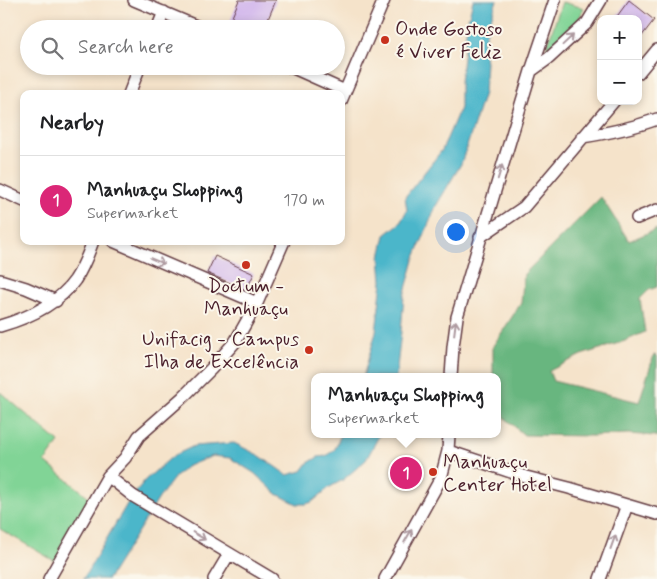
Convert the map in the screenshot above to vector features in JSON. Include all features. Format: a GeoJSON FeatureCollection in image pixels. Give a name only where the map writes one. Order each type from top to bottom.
{"type":"FeatureCollection","features":[{"type":"Feature","properties":{"kind":"street"},"geometry":{"type":"LineString","coordinates":[[134,0],[146,2],[182,20]]}},
{"type":"Feature","properties":{"kind":"street"},"geometry":{"type":"LineString","coordinates":[[345,91],[384,0]]}},
{"type":"Feature","properties":{"kind":"street"},"geometry":{"type":"LineString","coordinates":[[451,373],[457,317],[531,71],[555,0]]}},
{"type":"Feature","properties":{"kind":"street"},"geometry":{"type":"LineString","coordinates":[[531,71],[550,58],[587,23],[601,0]]}},
{"type":"Feature","properties":{"kind":"street"},"geometry":{"type":"LineString","coordinates":[[161,20],[164,12]]}},
{"type":"Feature","properties":{"kind":"street"},"geometry":{"type":"LineString","coordinates":[[642,69],[657,50]]}},
{"type":"Feature","properties":{"kind":"street"},"geometry":{"type":"LineString","coordinates":[[130,90],[136,75]]}},
{"type":"Feature","properties":{"kind":"street"},"geometry":{"type":"LineString","coordinates":[[305,75],[332,90]]}},
{"type":"Feature","properties":{"kind":"street"},"geometry":{"type":"LineString","coordinates":[[480,237],[524,207],[610,105]]}},
{"type":"Feature","properties":{"kind":"street"},"geometry":{"type":"LineString","coordinates":[[582,137],[614,132],[657,119]]}},
{"type":"Feature","properties":{"kind":"street"},"geometry":{"type":"LineString","coordinates":[[0,190],[20,199]]}},
{"type":"Feature","properties":{"kind":"street"},"geometry":{"type":"LineString","coordinates":[[637,218],[657,210]]}},
{"type":"Feature","properties":{"kind":"street"},"geometry":{"type":"LineString","coordinates":[[0,326],[38,311],[56,301],[67,291],[79,274],[91,245]]}},
{"type":"Feature","properties":{"kind":"street"},"geometry":{"type":"LineString","coordinates":[[122,245],[257,303]]}},
{"type":"Feature","properties":{"kind":"street"},"geometry":{"type":"LineString","coordinates":[[49,579],[108,476],[125,458],[139,436],[211,369],[235,342],[257,303],[279,245]]}},
{"type":"Feature","properties":{"kind":"street"},"geometry":{"type":"LineString","coordinates":[[0,280],[26,288],[56,301]]}},
{"type":"Feature","properties":{"kind":"street"},"geometry":{"type":"LineString","coordinates":[[385,579],[441,478],[448,452],[449,438]]}},
{"type":"Feature","properties":{"kind":"street"},"geometry":{"type":"LineString","coordinates":[[448,452],[526,477],[657,514]]}},
{"type":"Feature","properties":{"kind":"street"},"geometry":{"type":"LineString","coordinates":[[108,476],[128,493],[272,579]]}},
{"type":"Feature","properties":{"kind":"street"},"geometry":{"type":"LineString","coordinates":[[600,579],[627,505]]}},
{"type":"Feature","properties":{"kind":"street"},"geometry":{"type":"LineString","coordinates":[[214,579],[229,554]]}},
{"type":"Feature","properties":{"kind":"green space"},"geometry":{"type":"Polygon","coordinates":[[[562,2],[584,8],[578,21],[546,54],[545,52],[562,2]]]}},
{"type":"Feature","properties":{"kind":"green space"},"geometry":{"type":"Polygon","coordinates":[[[601,197],[629,241],[657,229],[657,287],[649,290],[640,299],[645,332],[625,341],[581,355],[549,371],[553,381],[639,402],[654,355],[657,356],[657,437],[628,434],[592,436],[524,435],[505,418],[501,405],[501,373],[493,373],[493,346],[521,303],[524,274],[601,197]]]}},
{"type":"Feature","properties":{"kind":"green space"},"geometry":{"type":"Polygon","coordinates":[[[0,392],[59,442],[45,462],[94,501],[58,563],[0,529],[0,392]]]}},
{"type":"Feature","properties":{"kind":"water"},"geometry":{"type":"Polygon","coordinates":[[[473,0],[497,0],[483,43],[486,62],[484,93],[461,164],[436,206],[414,260],[404,296],[396,373],[364,373],[376,332],[382,281],[380,257],[385,235],[400,223],[407,210],[405,197],[442,150],[460,108],[460,82],[467,24],[473,0]]]}},
{"type":"Feature","properties":{"kind":"water"},"geometry":{"type":"Polygon","coordinates":[[[339,438],[378,438],[366,460],[343,480],[330,487],[312,502],[306,504],[297,504],[277,494],[254,473],[230,458],[213,456],[186,467],[175,477],[161,495],[108,579],[83,579],[127,504],[145,480],[173,456],[194,446],[234,443],[260,456],[287,475],[302,471],[308,463],[318,457],[326,456],[335,449],[339,438]]]}},
{"type":"Feature","properties":{"kind":"building"},"geometry":{"type":"Polygon","coordinates":[[[239,0],[276,0],[268,20],[231,20],[239,0]]]}},
{"type":"Feature","properties":{"kind":"building"},"geometry":{"type":"Polygon","coordinates":[[[629,0],[654,20],[642,36],[642,15],[618,15],[629,0]]]}},
{"type":"Feature","properties":{"kind":"building"},"geometry":{"type":"Polygon","coordinates":[[[215,256],[254,274],[246,290],[207,273],[215,256]]]}},
{"type":"Feature","properties":{"kind":"place","name":"Onde Gostoso é Viver Feliz"},"geometry":{"type":"Point","coordinates":[385,40]}},
{"type":"Feature","properties":{"kind":"place","name":"Doctum - Manhuaçu"},"geometry":{"type":"Point","coordinates":[246,265]}},
{"type":"Feature","properties":{"kind":"place","name":"Unifacig - Campus Ilha de Excelência"},"geometry":{"type":"Point","coordinates":[309,350]}},
{"type":"Feature","properties":{"kind":"place","name":"Manhuaçu Center Hotel"},"geometry":{"type":"Point","coordinates":[433,472]}},
{"type":"Feature","properties":{"kind":"place","name":"Manhuaçu Shopping"},"geometry":{"type":"Point","coordinates":[406,473]}}]}
